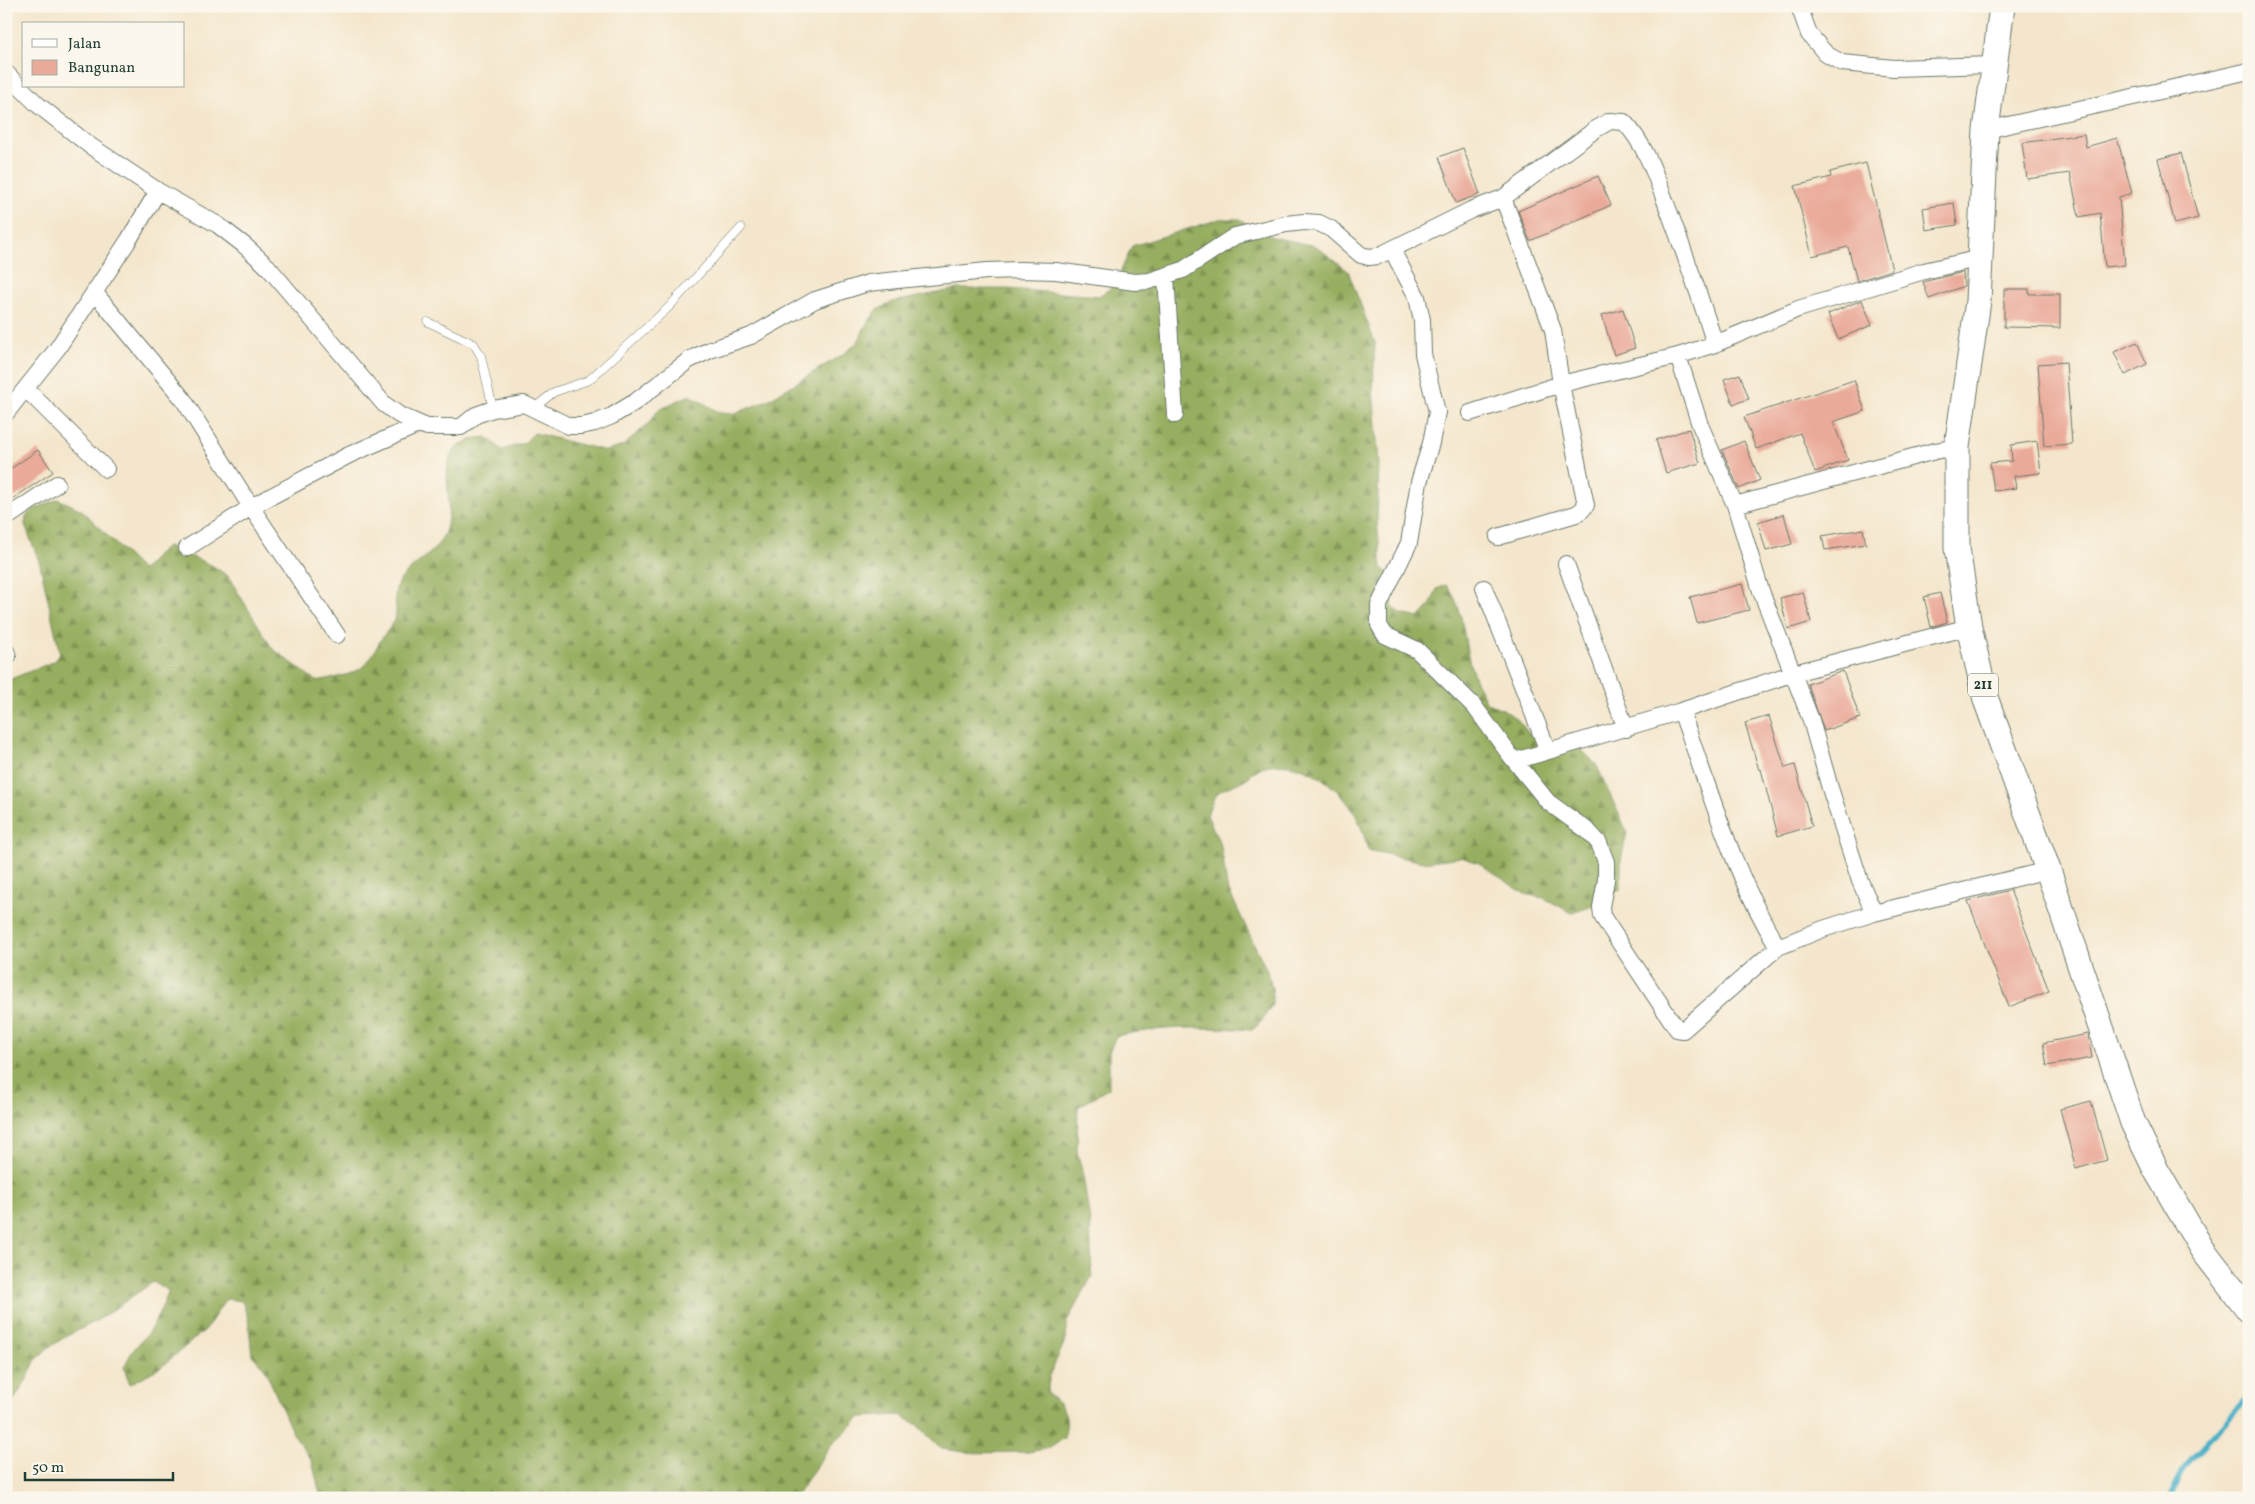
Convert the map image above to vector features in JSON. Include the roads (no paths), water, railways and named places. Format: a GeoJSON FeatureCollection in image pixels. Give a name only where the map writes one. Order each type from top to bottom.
{"type":"FeatureCollection","features":[{"type":"Feature","properties":{"kind":"main road","name":"211"},"geometry":{"type":"LineString","coordinates":[[2002,6],[1986,130],[1978,302],[1957,447],[1957,548],[1969,627],[1986,700],[2048,870],[2133,1123],[2156,1170],[2202,1249],[2249,1310]]}},
{"type":"Feature","properties":{"kind":"street"},"geometry":{"type":"LineString","coordinates":[[1799,6],[1809,34],[1826,54],[1842,63],[1894,68],[1993,65]]}},
{"type":"Feature","properties":{"kind":"street"},"geometry":{"type":"LineString","coordinates":[[1986,130],[2249,71]]}},
{"type":"Feature","properties":{"kind":"street"},"geometry":{"type":"LineString","coordinates":[[6,73],[37,104],[89,145],[158,191],[196,211],[244,246],[268,268],[384,404],[418,425],[443,428],[461,426],[476,415],[493,409],[524,404],[569,426],[595,423],[635,402],[690,360],[710,350],[751,336],[815,300],[868,283],[978,272],[1021,270],[1056,271],[1134,282],[1166,277],[1199,261],[1221,243],[1235,236],[1286,224],[1319,224],[1332,229],[1353,249],[1369,258],[1392,250],[1455,218],[1503,198],[1596,129],[1610,121],[1624,122],[1633,131],[1657,178],[1715,344]]}},
{"type":"Feature","properties":{"kind":"street"},"geometry":{"type":"LineString","coordinates":[[6,413],[57,349],[158,191]]}},
{"type":"Feature","properties":{"kind":"street"},"geometry":{"type":"LineString","coordinates":[[1498,537],[1576,514],[1586,504],[1561,384],[1552,330],[1503,198]]}},
{"type":"Feature","properties":{"kind":"street"},"geometry":{"type":"LineString","coordinates":[[1392,250],[1417,296],[1422,320],[1423,354],[1437,412],[1431,443],[1419,482],[1409,543],[1379,605],[1379,625],[1385,635],[1416,650],[1474,706],[1548,802],[1588,831],[1599,843],[1606,862],[1606,880],[1601,907],[1602,916],[1677,1029],[1683,1030],[1778,948],[1823,929],[1874,914],[2048,870]]}},
{"type":"Feature","properties":{"kind":"street"},"geometry":{"type":"LineString","coordinates":[[1470,413],[1561,384],[1678,356],[1715,344],[1798,309],[1924,271],[1981,258]]}},
{"type":"Feature","properties":{"kind":"street"},"geometry":{"type":"LineString","coordinates":[[1166,277],[1175,415]]}},
{"type":"Feature","properties":{"kind":"street"},"geometry":{"type":"LineString","coordinates":[[95,292],[183,398],[251,507],[337,635]]}},
{"type":"Feature","properties":{"kind":"street"},"geometry":{"type":"LineString","coordinates":[[1678,356],[1700,425],[1735,505],[1761,591],[1811,720],[1830,788],[1860,881],[1874,914]]}},
{"type":"Feature","properties":{"kind":"street"},"geometry":{"type":"LineString","coordinates":[[26,389],[106,469]]}},
{"type":"Feature","properties":{"kind":"street"},"geometry":{"type":"LineString","coordinates":[[186,548],[251,507],[349,455],[418,425]]}},
{"type":"Feature","properties":{"kind":"street"},"geometry":{"type":"LineString","coordinates":[[1735,505],[1934,451],[1957,447]]}},
{"type":"Feature","properties":{"kind":"street"},"geometry":{"type":"LineString","coordinates":[[6,518],[57,484]]}},
{"type":"Feature","properties":{"kind":"street"},"geometry":{"type":"LineString","coordinates":[[1566,564],[1626,729]]}},
{"type":"Feature","properties":{"kind":"street"},"geometry":{"type":"LineString","coordinates":[[1484,588],[1548,751]]}},
{"type":"Feature","properties":{"kind":"street"},"geometry":{"type":"LineString","coordinates":[[1515,761],[1626,729],[1794,673],[1969,627]]}},
{"type":"Feature","properties":{"kind":"street"},"geometry":{"type":"LineString","coordinates":[[1680,711],[1730,848],[1756,908],[1778,948]]}},
{"type":"Feature","properties":{"kind":"lane"},"geometry":{"type":"LineString","coordinates":[[534,408],[554,392],[588,380],[669,307],[741,228]]}},
{"type":"Feature","properties":{"kind":"lane"},"geometry":{"type":"LineString","coordinates":[[428,322],[474,344],[481,356],[493,409]]}},
{"type":"Feature","properties":{"kind":"waterway"},"geometry":{"type":"LineString","coordinates":[[2169,1498],[2185,1466],[2249,1396]]}}]}
